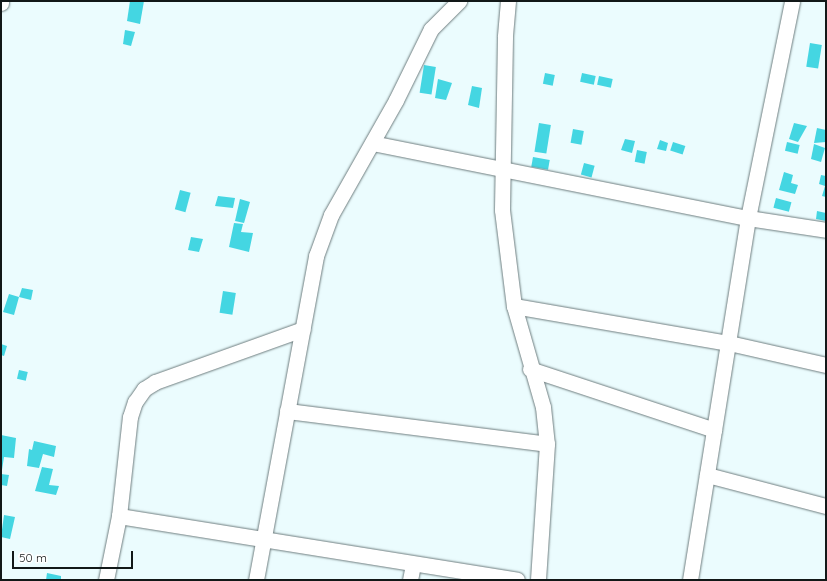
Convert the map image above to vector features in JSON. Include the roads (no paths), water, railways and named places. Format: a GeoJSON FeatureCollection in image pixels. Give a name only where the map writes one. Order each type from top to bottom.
{"type":"FeatureCollection","features":[{"type":"Feature","properties":{"kind":"street"},"geometry":{"type":"LineString","coordinates":[[256,580],[262,540],[316,256],[331,215],[372,143],[431,29],[459,1]]}},
{"type":"Feature","properties":{"kind":"street"},"geometry":{"type":"LineString","coordinates":[[508,1],[505,37],[504,170],[502,210],[514,306],[530,369],[543,407],[547,444],[538,580]]}},
{"type":"Feature","properties":{"kind":"street"},"geometry":{"type":"LineString","coordinates":[[690,580],[748,218],[792,1]]}},
{"type":"Feature","properties":{"kind":"street"},"geometry":{"type":"LineString","coordinates":[[372,143],[748,218],[826,230]]}},
{"type":"Feature","properties":{"kind":"street"},"geometry":{"type":"LineString","coordinates":[[514,306],[729,343],[826,365]]}},
{"type":"Feature","properties":{"kind":"street"},"geometry":{"type":"LineString","coordinates":[[106,580],[119,516],[130,417],[135,402],[144,389],[155,382],[303,328]]}},
{"type":"Feature","properties":{"kind":"street"},"geometry":{"type":"LineString","coordinates":[[530,369],[714,430]]}},
{"type":"Feature","properties":{"kind":"street"},"geometry":{"type":"LineString","coordinates":[[287,411],[547,444]]}},
{"type":"Feature","properties":{"kind":"street"},"geometry":{"type":"LineString","coordinates":[[706,475],[826,506]]}},
{"type":"Feature","properties":{"kind":"street"},"geometry":{"type":"LineString","coordinates":[[119,516],[518,580]]}},
{"type":"Feature","properties":{"kind":"street"},"geometry":{"type":"LineString","coordinates":[[410,580],[413,564]]}}]}
